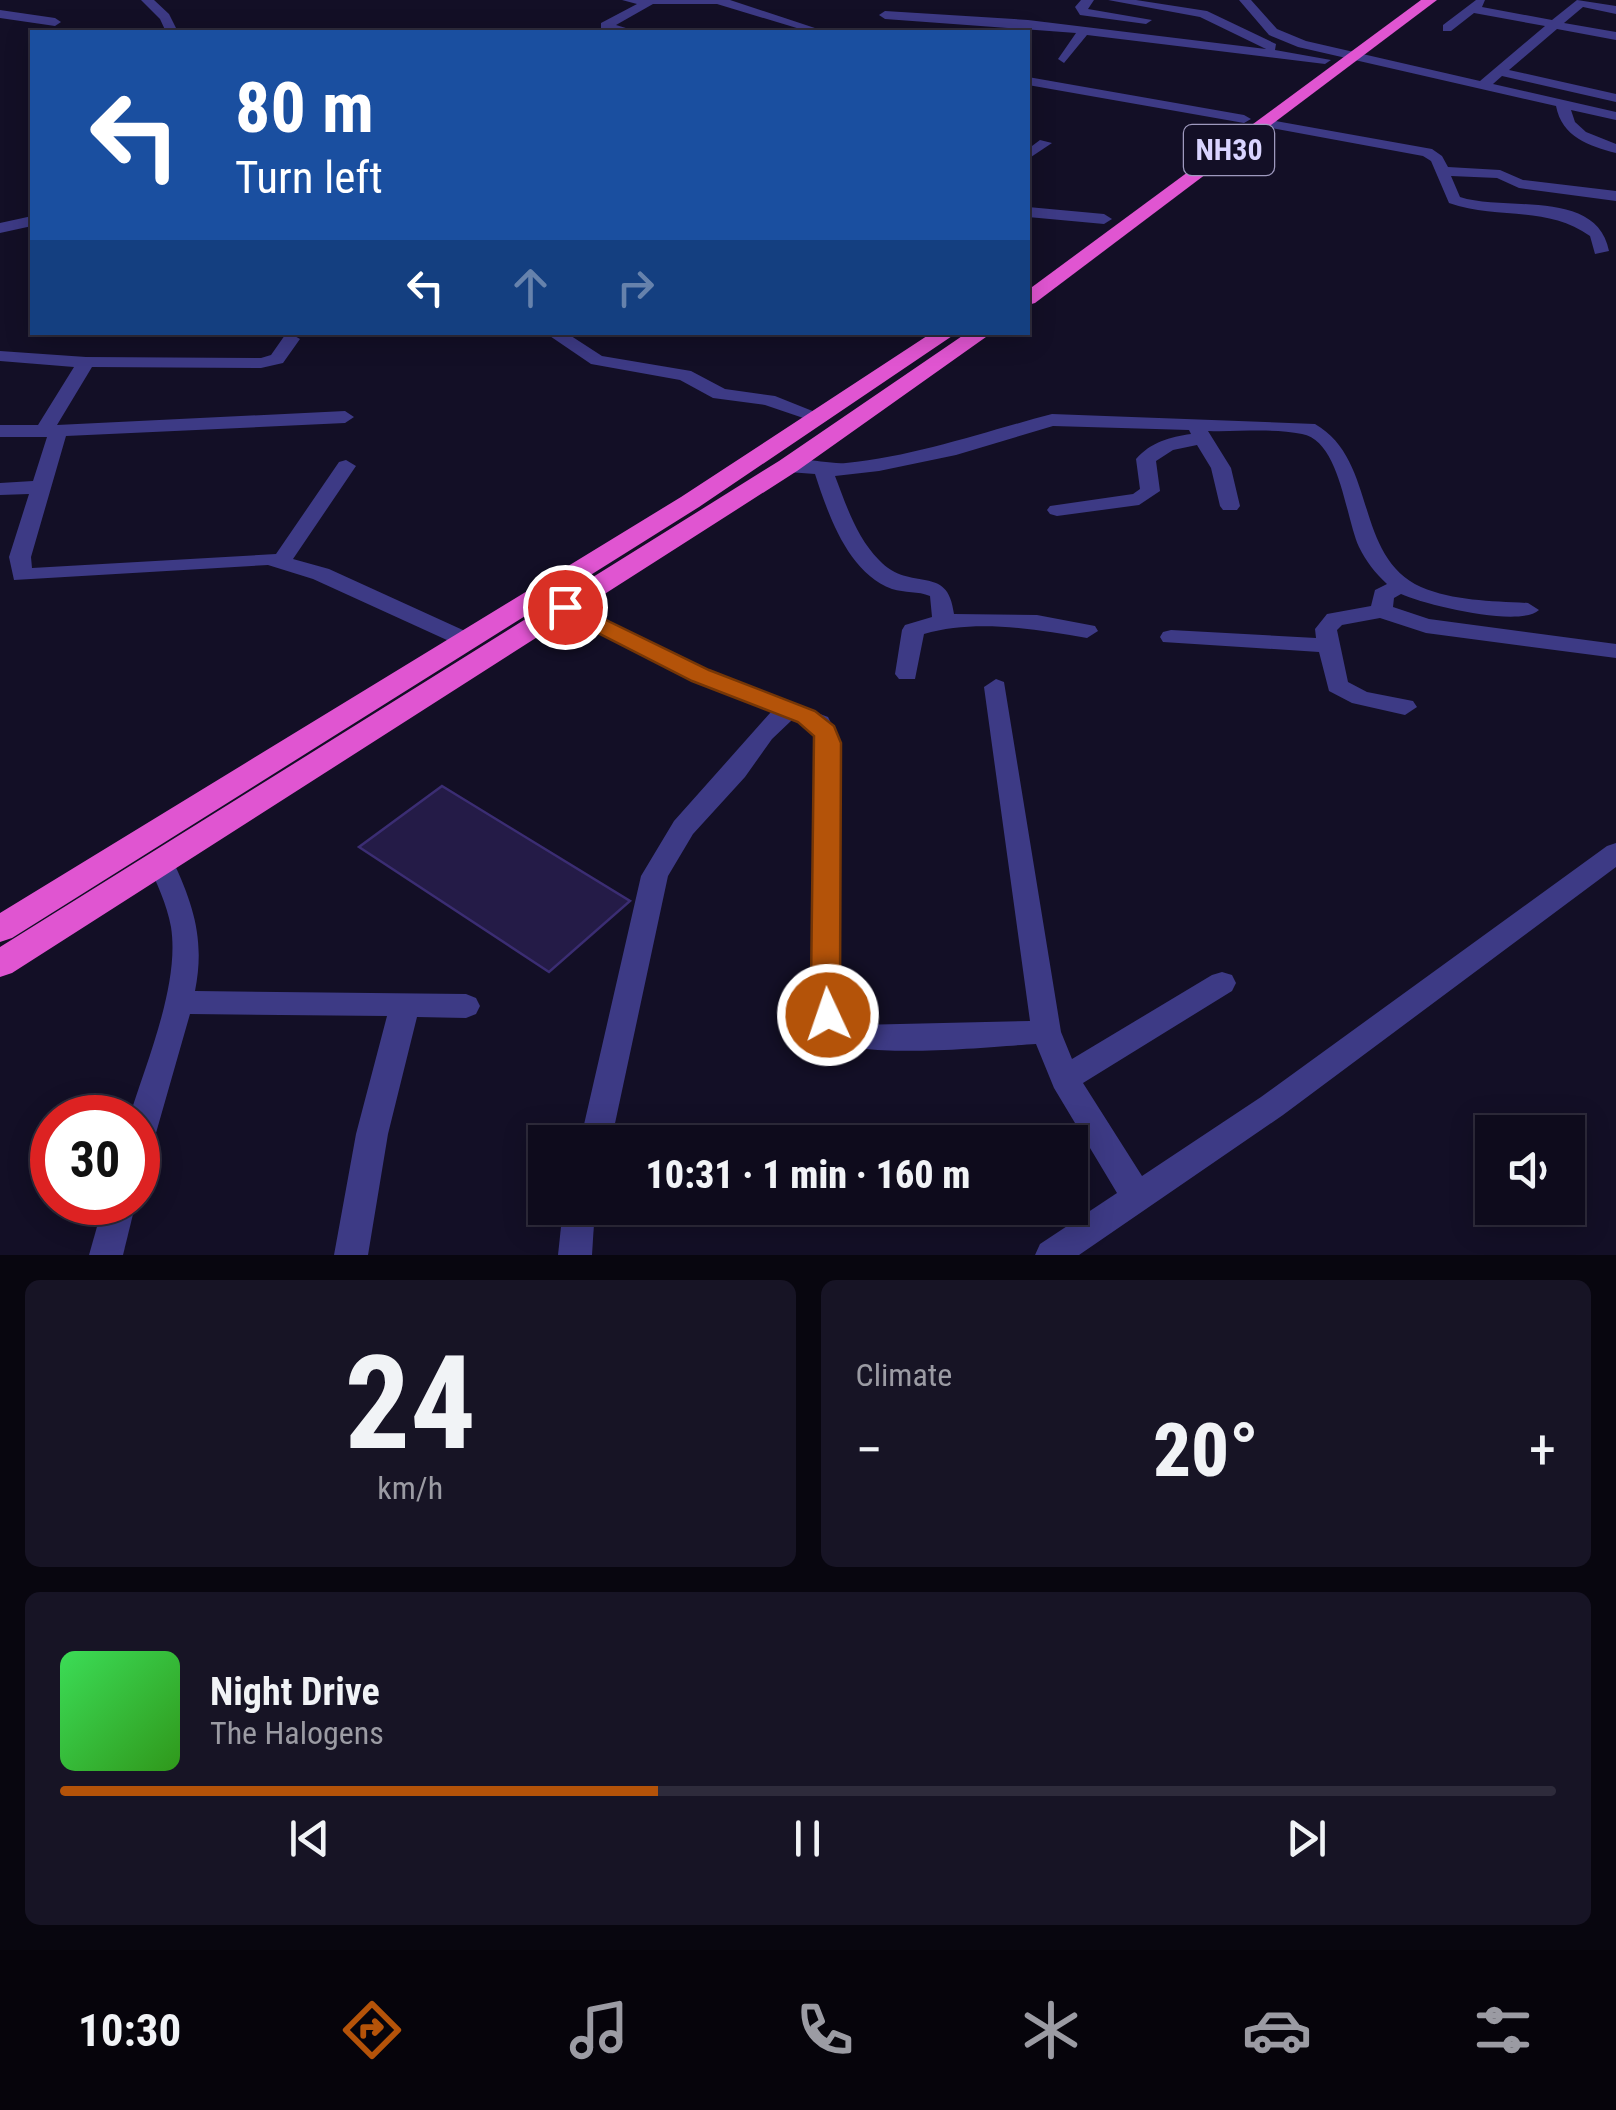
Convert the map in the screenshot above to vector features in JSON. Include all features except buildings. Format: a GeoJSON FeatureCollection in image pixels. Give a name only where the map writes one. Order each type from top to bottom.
{"type":"FeatureCollection","features":[{"type":"Feature","properties":{"kind":"highway","name":"NH30"},"geometry":{"type":"LineString","coordinates":[[1030,299],[1265,123],[1407,0]]}},
{"type":"Feature","properties":{"kind":"highway","name":"NH30"},"geometry":{"type":"LineString","coordinates":[[1030,274],[1244,119],[1430,0]]}},
{"type":"Feature","properties":{"kind":"highway"},"geometry":{"type":"LineString","coordinates":[[0,930],[468,641],[821,418],[944,335]]}},
{"type":"Feature","properties":{"kind":"highway"},"geometry":{"type":"LineString","coordinates":[[0,964],[788,466],[979,335]]}},
{"type":"Feature","properties":{"kind":"street"},"geometry":{"type":"LineString","coordinates":[[147,0],[160,10],[171,30]]}},
{"type":"Feature","properties":{"kind":"street"},"geometry":{"type":"LineString","coordinates":[[628,0],[718,0],[815,30]]}},
{"type":"Feature","properties":{"kind":"street"},"geometry":{"type":"LineString","coordinates":[[623,30],[604,26],[651,0]]}},
{"type":"Feature","properties":{"kind":"street"},"geometry":{"type":"LineString","coordinates":[[881,30],[889,0]]}},
{"type":"Feature","properties":{"kind":"street"},"geometry":{"type":"LineString","coordinates":[[1088,0],[1080,10],[1146,20]]}},
{"type":"Feature","properties":{"kind":"street"},"geometry":{"type":"LineString","coordinates":[[1114,0],[1203,14],[1285,53]]}},
{"type":"Feature","properties":{"kind":"street"},"geometry":{"type":"LineString","coordinates":[[1245,0],[1273,32],[1338,56],[1616,116]]}},
{"type":"Feature","properties":{"kind":"street"},"geometry":{"type":"LineString","coordinates":[[1480,87],[1503,72],[1582,2],[1616,10]]}},
{"type":"Feature","properties":{"kind":"street"},"geometry":{"type":"LineString","coordinates":[[1447,28],[1478,4],[1616,36]]}},
{"type":"Feature","properties":{"kind":"street"},"geometry":{"type":"LineString","coordinates":[[0,14],[55,22]]}},
{"type":"Feature","properties":{"kind":"street"},"geometry":{"type":"LineString","coordinates":[[885,15],[1338,56]]}},
{"type":"Feature","properties":{"kind":"street"},"geometry":{"type":"LineString","coordinates":[[1064,60],[1084,31]]}},
{"type":"Feature","properties":{"kind":"street"},"geometry":{"type":"LineString","coordinates":[[1503,72],[1616,98]]}},
{"type":"Feature","properties":{"kind":"street"},"geometry":{"type":"LineString","coordinates":[[1030,81],[1244,119]]}},
{"type":"Feature","properties":{"kind":"street"},"geometry":{"type":"LineString","coordinates":[[1563,105],[1563,116],[1576,132],[1616,149]]}},
{"type":"Feature","properties":{"kind":"street"},"geometry":{"type":"LineString","coordinates":[[1265,123],[1427,152],[1434,155],[1454,200],[1475,206],[1540,209],[1571,216],[1598,234],[1600,251]]}},
{"type":"Feature","properties":{"kind":"street"},"geometry":{"type":"LineString","coordinates":[[1030,154],[1045,143]]}},
{"type":"Feature","properties":{"kind":"street"},"geometry":{"type":"LineString","coordinates":[[1441,171],[1500,174],[1519,184],[1616,196]]}},
{"type":"Feature","properties":{"kind":"street"},"geometry":{"type":"LineString","coordinates":[[1030,211],[1104,219]]}},
{"type":"Feature","properties":{"kind":"street"},"geometry":{"type":"LineString","coordinates":[[0,228],[30,221]]}},
{"type":"Feature","properties":{"kind":"street"},"geometry":{"type":"LineString","coordinates":[[557,335],[597,360],[685,375],[720,394],[768,400],[821,418]]}},
{"type":"Feature","properties":{"kind":"street"},"geometry":{"type":"LineString","coordinates":[[0,356],[86,362],[271,362],[290,339]]}},
{"type":"Feature","properties":{"kind":"street"},"geometry":{"type":"LineString","coordinates":[[86,362],[51,431],[41,487],[20,556],[22,575],[257,558],[321,574],[468,641]]}},
{"type":"Feature","properties":{"kind":"street"},"geometry":{"type":"LineString","coordinates":[[0,431],[345,417]]}},
{"type":"Feature","properties":{"kind":"street"},"geometry":{"type":"LineString","coordinates":[[788,466],[823,469],[907,460],[1052,420],[1199,431],[1308,428],[1334,444],[1364,543],[1376,564],[1400,585],[1447,601],[1528,610]]}},
{"type":"Feature","properties":{"kind":"street"},"geometry":{"type":"LineString","coordinates":[[1199,431],[1220,468],[1230,506]]}},
{"type":"Feature","properties":{"kind":"street"},"geometry":{"type":"LineString","coordinates":[[1057,510],[1147,496],[1150,492],[1146,459],[1164,444],[1199,431]]}},
{"type":"Feature","properties":{"kind":"street"},"geometry":{"type":"LineString","coordinates":[[281,562],[346,466]]}},
{"type":"Feature","properties":{"kind":"street"},"geometry":{"type":"LineString","coordinates":[[823,469],[841,519],[862,550],[880,572],[896,583],[938,590],[944,622]]}},
{"type":"Feature","properties":{"kind":"street"},"geometry":{"type":"LineString","coordinates":[[0,489],[41,487]]}},
{"type":"Feature","properties":{"kind":"street"},"geometry":{"type":"LineString","coordinates":[[1381,612],[1383,594],[1400,585]]}},
{"type":"Feature","properties":{"kind":"street"},"geometry":{"type":"LineString","coordinates":[[565,607],[700,676],[819,724],[829,743],[825,988],[828,1015],[835,1027],[849,1036],[867,1039],[1046,1032]]}},
{"type":"Feature","properties":{"kind":"street"},"geometry":{"type":"LineString","coordinates":[[1405,707],[1360,698],[1337,686],[1326,629],[1329,621],[1381,612],[1426,626],[1616,651]]}},
{"type":"Feature","properties":{"kind":"street"},"geometry":{"type":"LineString","coordinates":[[907,674],[913,630],[944,622],[1026,622],[1087,631]]}},
{"type":"Feature","properties":{"kind":"street"},"geometry":{"type":"LineString","coordinates":[[1171,637],[1331,646]]}},
{"type":"Feature","properties":{"kind":"street"},"geometry":{"type":"LineString","coordinates":[[996,687],[1046,1032],[1065,1080],[1094,1132],[1138,1196]]}},
{"type":"Feature","properties":{"kind":"street"},"geometry":{"type":"LineString","coordinates":[[599,1125],[648,898],[660,860],[714,791],[739,768],[756,737],[786,712]]}},
{"type":"Feature","properties":{"kind":"street"},"geometry":{"type":"LineString","coordinates":[[1052,1255],[1272,1106],[1616,853]]}},
{"type":"Feature","properties":{"kind":"street"},"geometry":{"type":"LineString","coordinates":[[150,1095],[176,1002],[186,938],[176,896],[160,861]]}},
{"type":"Feature","properties":{"kind":"street"},"geometry":{"type":"LineString","coordinates":[[1065,1080],[1222,982]]}},
{"type":"Feature","properties":{"kind":"street"},"geometry":{"type":"LineString","coordinates":[[176,1002],[466,1006]]}},
{"type":"Feature","properties":{"kind":"street"},"geometry":{"type":"LineString","coordinates":[[352,1255],[372,1134],[404,1005]]}},
{"type":"Feature","properties":{"kind":"street"},"geometry":{"type":"LineString","coordinates":[[106,1255],[114,1225]]}},
{"type":"Feature","properties":{"kind":"street"},"geometry":{"type":"LineString","coordinates":[[574,1255],[577,1225]]}},
{"type":"Feature","properties":{"kind":"route"},"geometry":{"type":"LineString","coordinates":[[565,607],[700,676],[807,717],[826,732],[828,1015]]}}]}
